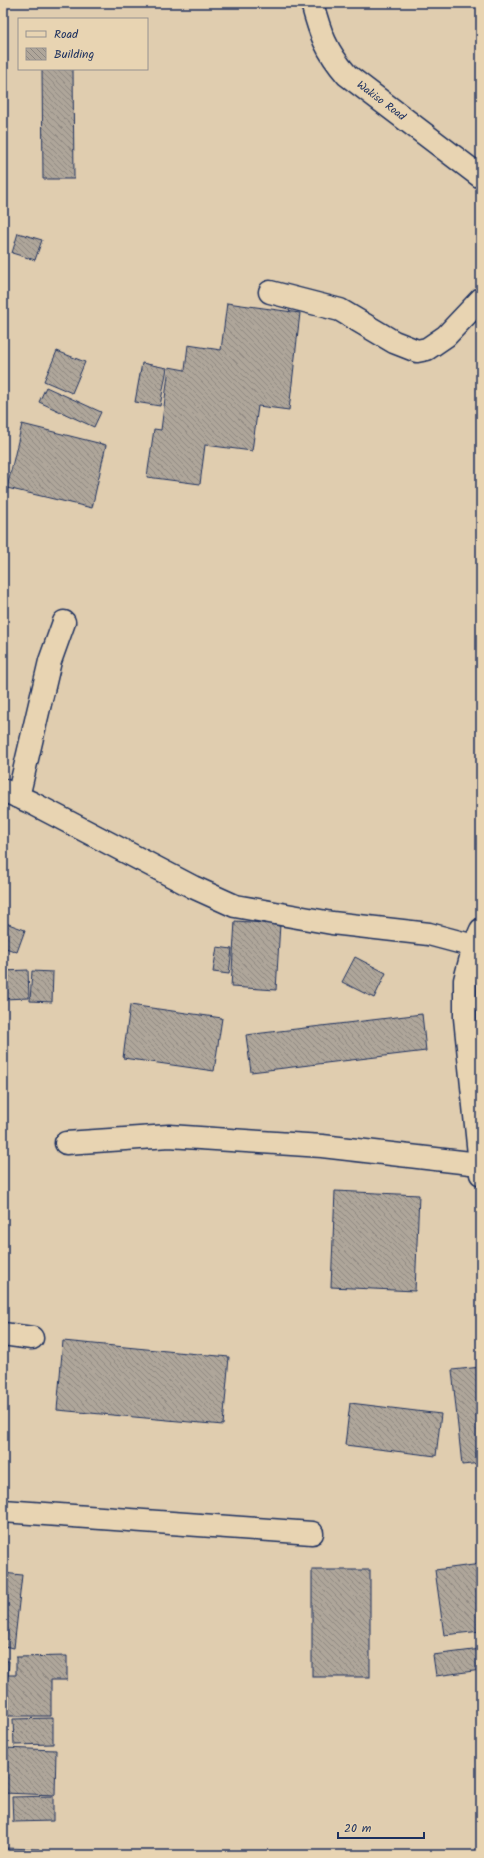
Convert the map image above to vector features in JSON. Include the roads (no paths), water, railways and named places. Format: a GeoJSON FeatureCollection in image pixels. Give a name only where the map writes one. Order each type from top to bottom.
{"type":"FeatureCollection","features":[{"type":"Feature","properties":{"kind":"street","name":"Wakiso Road"},"geometry":{"type":"LineString","coordinates":[[312,3],[320,34],[334,60],[347,75],[481,177]]}},
{"type":"Feature","properties":{"kind":"street"},"geometry":{"type":"LineString","coordinates":[[270,292],[340,310],[394,342],[417,351],[427,349],[446,336],[481,299]]}},
{"type":"Feature","properties":{"kind":"street"},"geometry":{"type":"LineString","coordinates":[[64,622],[50,661],[11,793],[204,893],[235,906],[332,923],[477,938],[465,980],[465,1018],[480,1169],[322,1146],[169,1136],[66,1143]]}},
{"type":"Feature","properties":{"kind":"street"},"geometry":{"type":"LineString","coordinates":[[3,1334],[32,1338]]}},
{"type":"Feature","properties":{"kind":"street"},"geometry":{"type":"LineString","coordinates":[[3,1511],[312,1533]]}}]}
